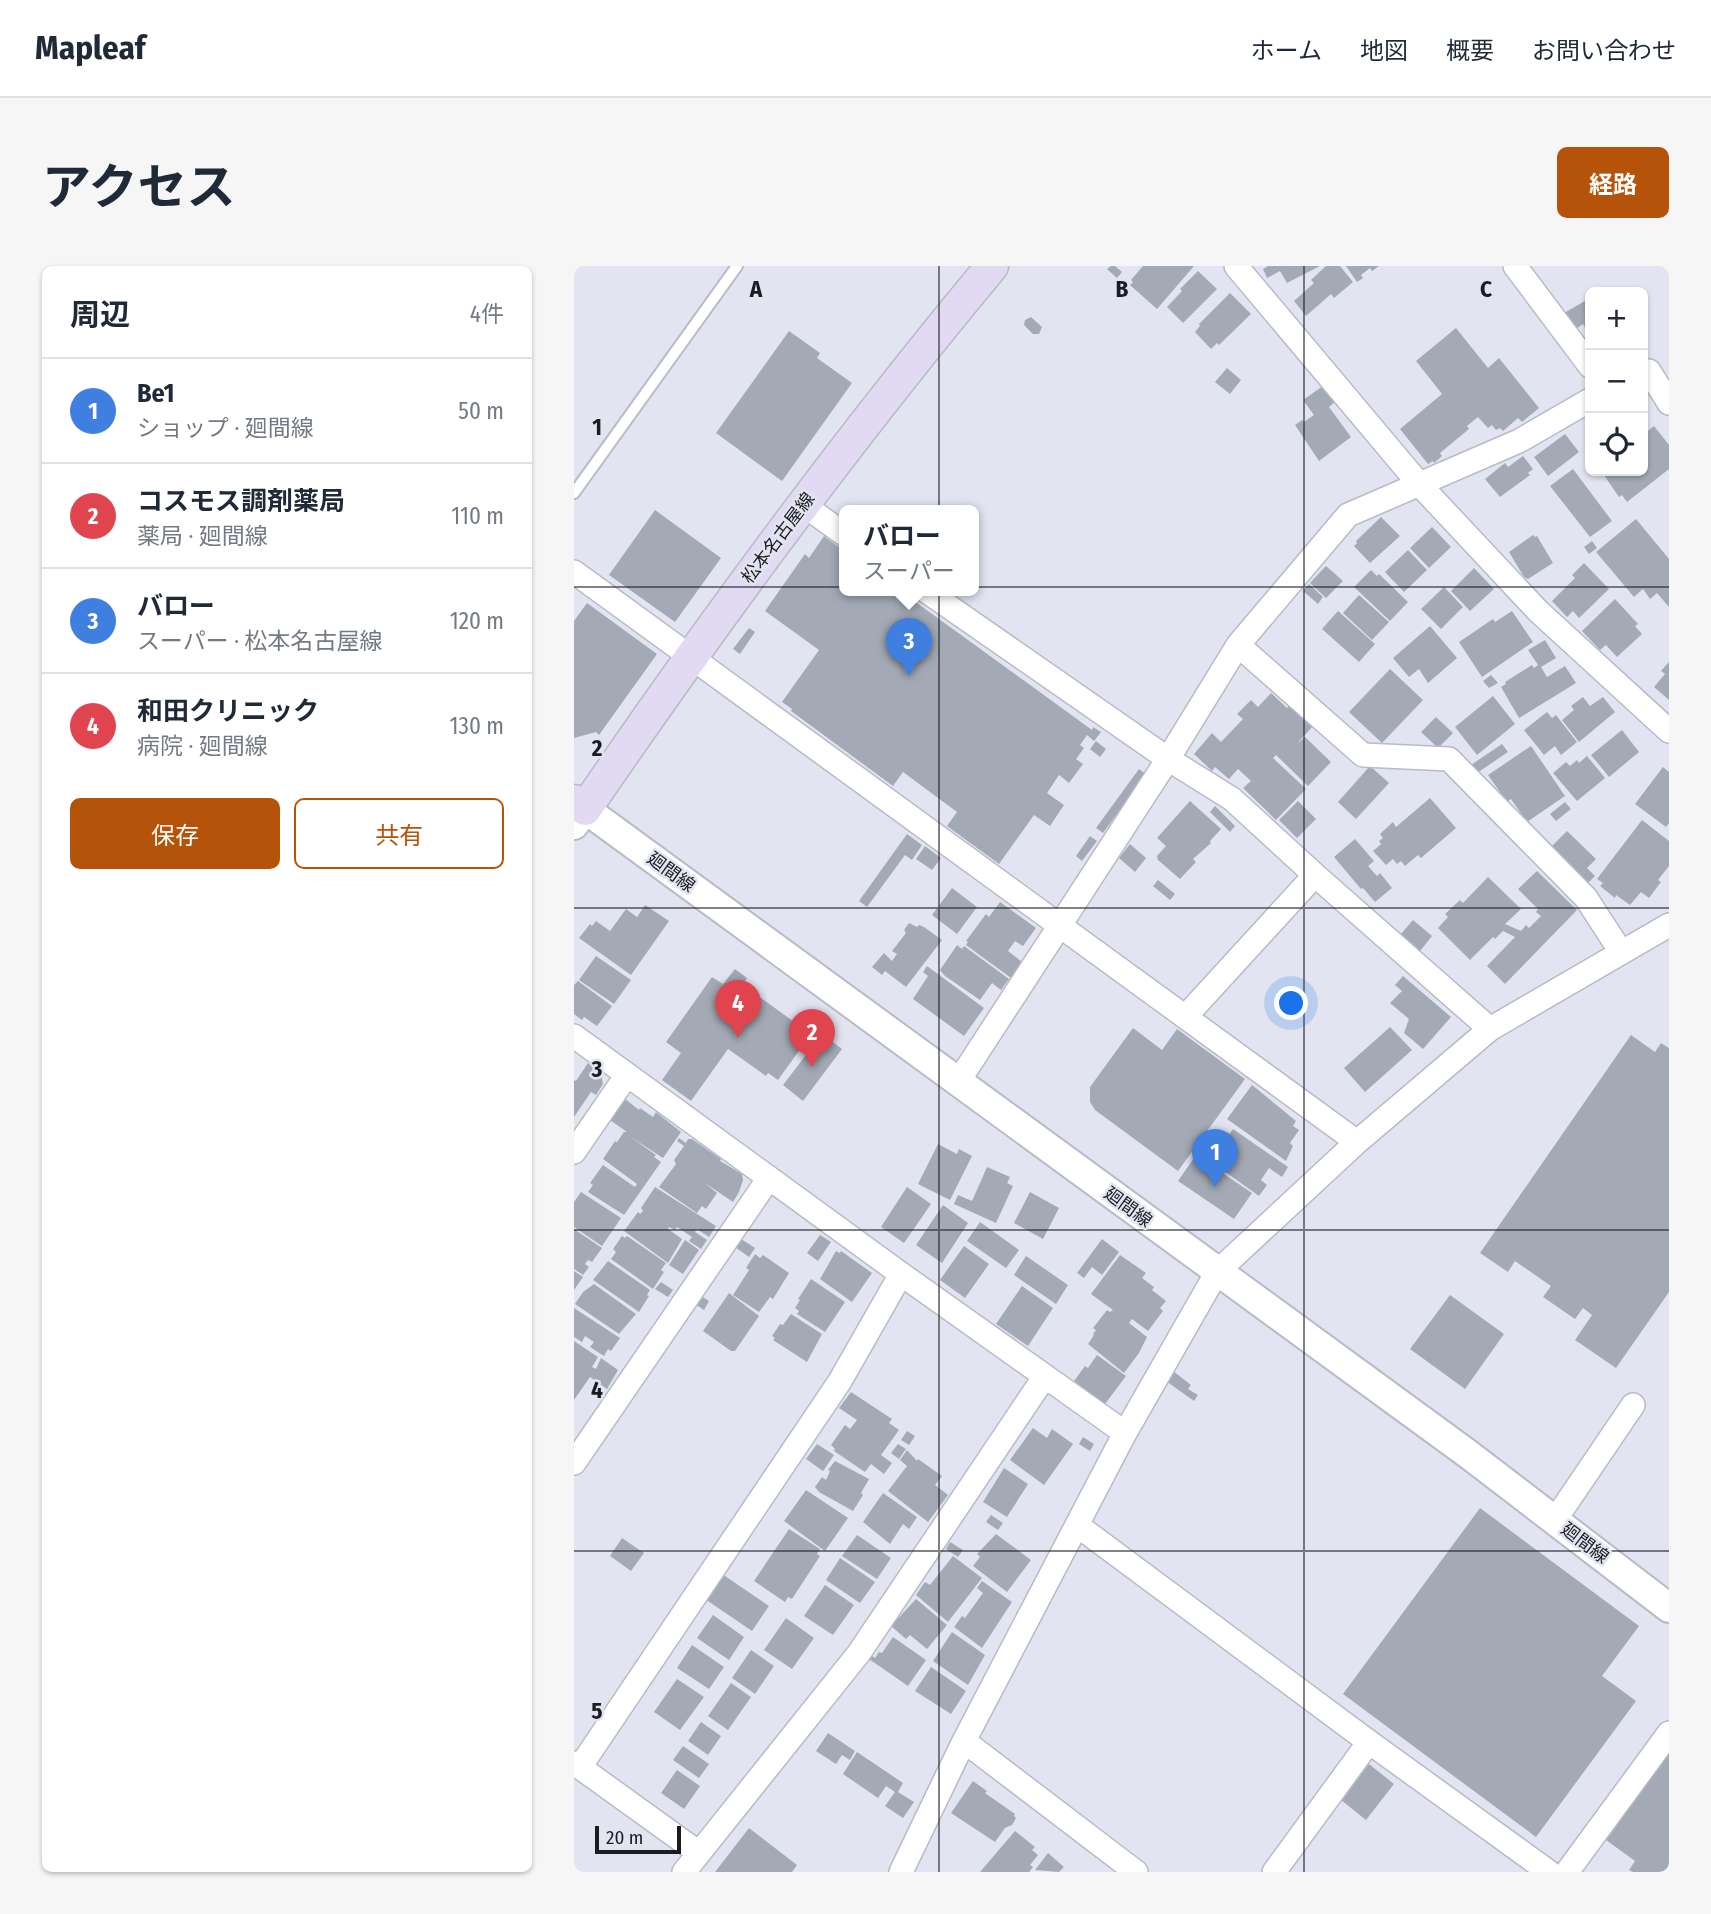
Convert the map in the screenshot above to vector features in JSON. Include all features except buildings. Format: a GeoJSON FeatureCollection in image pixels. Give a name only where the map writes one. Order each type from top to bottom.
{"type":"FeatureCollection","features":[{"type":"Feature","properties":{"kind":"main road","name":"松本名古屋線"},"geometry":{"type":"LineString","coordinates":[[578,812],[802,505],[992,266]]}},
{"type":"Feature","properties":{"kind":"street"},"geometry":{"type":"LineString","coordinates":[[1236,266],[1420,485],[1538,611],[1669,731]]}},
{"type":"Feature","properties":{"kind":"street"},"geometry":{"type":"LineString","coordinates":[[1515,266],[1585,359]]}},
{"type":"Feature","properties":{"kind":"street"},"geometry":{"type":"LineString","coordinates":[[1648,371],[1669,403]]}},
{"type":"Feature","properties":{"kind":"street"},"geometry":{"type":"LineString","coordinates":[[958,1082],[1168,759],[1238,645],[1349,515],[1519,441],[1585,403]]}},
{"type":"Feature","properties":{"kind":"street"},"geometry":{"type":"LineString","coordinates":[[802,505],[839,531]]}},
{"type":"Feature","properties":{"kind":"street"},"geometry":{"type":"LineString","coordinates":[[574,572],[1357,1142]]}},
{"type":"Feature","properties":{"kind":"street"},"geometry":{"type":"LineString","coordinates":[[934,596],[1168,759],[1233,799],[1490,1029]]}},
{"type":"Feature","properties":{"kind":"street"},"geometry":{"type":"LineString","coordinates":[[1238,645],[1363,755],[1449,759],[1586,898],[1621,952]]}},
{"type":"Feature","properties":{"kind":"street","name":"廻間線"},"geometry":{"type":"LineString","coordinates":[[578,812],[958,1082],[1468,1454],[1669,1608]]}},
{"type":"Feature","properties":{"kind":"street"},"geometry":{"type":"LineString","coordinates":[[1185,1017],[1315,875]]}},
{"type":"Feature","properties":{"kind":"street"},"geometry":{"type":"LineString","coordinates":[[901,1872],[964,1741],[1125,1433],[1217,1272],[1357,1142],[1490,1029],[1669,925]]}},
{"type":"Feature","properties":{"kind":"street"},"geometry":{"type":"LineString","coordinates":[[574,1036],[1125,1433]]}},
{"type":"Feature","properties":{"kind":"street"},"geometry":{"type":"LineString","coordinates":[[574,1152],[627,1075]]}},
{"type":"Feature","properties":{"kind":"street"},"geometry":{"type":"LineString","coordinates":[[574,1463],[769,1178]]}},
{"type":"Feature","properties":{"kind":"street"},"geometry":{"type":"LineString","coordinates":[[699,1853],[577,1765],[839,1381],[901,1274]]}},
{"type":"Feature","properties":{"kind":"street"},"geometry":{"type":"LineString","coordinates":[[684,1872],[859,1653],[1045,1376]]}},
{"type":"Feature","properties":{"kind":"street"},"geometry":{"type":"LineString","coordinates":[[1555,1520],[1633,1405]]}},
{"type":"Feature","properties":{"kind":"street"},"geometry":{"type":"LineString","coordinates":[[1077,1525],[1549,1872]]}},
{"type":"Feature","properties":{"kind":"street"},"geometry":{"type":"LineString","coordinates":[[1567,1872],[1669,1733]]}},
{"type":"Feature","properties":{"kind":"street"},"geometry":{"type":"LineString","coordinates":[[964,1741],[1108,1864],[1136,1872]]}},
{"type":"Feature","properties":{"kind":"street"},"geometry":{"type":"LineString","coordinates":[[1274,1872],[1369,1742]]}},
{"type":"Feature","properties":{"kind":"lane"},"geometry":{"type":"LineString","coordinates":[[574,493],[737,266]]}},
{"type":"Feature","properties":{"kind":"place","name":"バロー"},"geometry":{"type":"Point","coordinates":[909,676]}},
{"type":"Feature","properties":{"kind":"place","name":"和田クリニック"},"geometry":{"type":"Point","coordinates":[738,1038]}},
{"type":"Feature","properties":{"kind":"place","name":"コスモス調剤薬局"},"geometry":{"type":"Point","coordinates":[812,1067]}},
{"type":"Feature","properties":{"kind":"place","name":"Be1"},"geometry":{"type":"Point","coordinates":[1215,1187]}}]}
